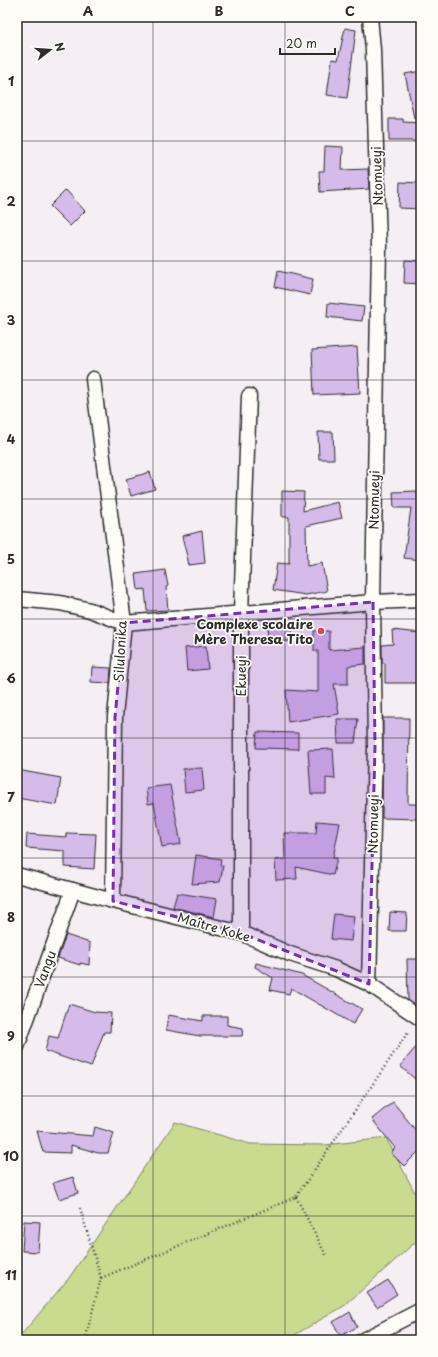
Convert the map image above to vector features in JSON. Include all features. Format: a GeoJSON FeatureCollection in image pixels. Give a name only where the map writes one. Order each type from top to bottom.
{"type":"FeatureCollection","features":[{"type":"Feature","properties":{"kind":"street","name":"Ntomueyi"},"geometry":{"type":"LineString","coordinates":[[369,984],[375,746],[372,602],[379,246],[373,50],[370,17]]}},
{"type":"Feature","properties":{"kind":"street","name":"Silulonika"},"geometry":{"type":"LineString","coordinates":[[93,379],[124,624],[116,717],[113,901]]}},
{"type":"Feature","properties":{"kind":"street","name":"Ekueyi"},"geometry":{"type":"LineString","coordinates":[[241,933],[240,613],[248,396]]}},
{"type":"Feature","properties":{"kind":"street"},"geometry":{"type":"LineString","coordinates":[[17,599],[60,603],[90,610],[124,624],[372,602],[421,600]]}},
{"type":"Feature","properties":{"kind":"street","name":"Maître Koke"},"geometry":{"type":"LineString","coordinates":[[17,875],[241,933],[290,954],[336,969],[369,984],[420,1018]]}},
{"type":"Feature","properties":{"kind":"street","name":"Vangu"},"geometry":{"type":"LineString","coordinates":[[17,1047],[73,890]]}},
{"type":"Feature","properties":{"kind":"street"},"geometry":{"type":"LineString","coordinates":[[362,1340],[421,1310]]}},
{"type":"Feature","properties":{"kind":"path"},"geometry":{"type":"LineString","coordinates":[[102,1278],[296,1197],[420,1018]]}},
{"type":"Feature","properties":{"kind":"path"},"geometry":{"type":"LineString","coordinates":[[296,1197],[327,1257]]}},
{"type":"Feature","properties":{"kind":"path"},"geometry":{"type":"LineString","coordinates":[[80,1208],[102,1278],[85,1340]]}},
{"type":"Feature","properties":{"kind":"highlighted area"},"geometry":{"type":"Polygon","coordinates":[[[373,602],[375,746],[369,984],[241,933],[113,901],[115,717],[124,623],[373,602]]]}},
{"type":"Feature","properties":{"kind":"green space"},"geometry":{"type":"Polygon","coordinates":[[[175,1122],[250,1144],[325,1145],[386,1138],[421,1204],[421,1237],[344,1306],[286,1340],[17,1340],[69,1278],[175,1122]]]}},
{"type":"Feature","properties":{"kind":"building"},"geometry":{"type":"Polygon","coordinates":[[[345,28],[356,30],[347,98],[327,95],[332,59],[338,60],[345,28]]]}},
{"type":"Feature","properties":{"kind":"building"},"geometry":{"type":"Polygon","coordinates":[[[421,71],[421,118],[414,118],[405,74],[421,71]]]}},
{"type":"Feature","properties":{"kind":"building"},"geometry":{"type":"Polygon","coordinates":[[[389,119],[403,119],[403,122],[421,123],[421,141],[389,141],[389,119]]]}},
{"type":"Feature","properties":{"kind":"building"},"geometry":{"type":"Polygon","coordinates":[[[325,146],[343,147],[342,170],[368,169],[369,189],[320,192],[319,171],[324,171],[325,146]]]}},
{"type":"Feature","properties":{"kind":"building"},"geometry":{"type":"Polygon","coordinates":[[[400,182],[421,183],[421,209],[399,208],[400,182]]]}},
{"type":"Feature","properties":{"kind":"building"},"geometry":{"type":"Polygon","coordinates":[[[66,190],[85,211],[70,226],[50,206],[66,190]]]}},
{"type":"Feature","properties":{"kind":"building"},"geometry":{"type":"Polygon","coordinates":[[[405,260],[421,261],[421,284],[404,283],[405,260]]]}},
{"type":"Feature","properties":{"kind":"building"},"geometry":{"type":"Polygon","coordinates":[[[278,271],[313,279],[310,295],[275,287],[278,271]]]}},
{"type":"Feature","properties":{"kind":"building"},"geometry":{"type":"Polygon","coordinates":[[[328,303],[364,307],[362,321],[327,317],[328,303]]]}},
{"type":"Feature","properties":{"kind":"building"},"geometry":{"type":"Polygon","coordinates":[[[357,347],[360,393],[314,395],[312,350],[357,347]]]}},
{"type":"Feature","properties":{"kind":"building"},"geometry":{"type":"Polygon","coordinates":[[[318,432],[333,432],[334,459],[319,459],[318,432]]]}},
{"type":"Feature","properties":{"kind":"building"},"geometry":{"type":"Polygon","coordinates":[[[150,472],[155,489],[131,496],[126,479],[150,472]]]}},
{"type":"Feature","properties":{"kind":"building"},"geometry":{"type":"Polygon","coordinates":[[[282,491],[304,492],[303,511],[338,502],[342,518],[306,526],[307,566],[322,563],[327,591],[306,595],[273,590],[277,563],[289,564],[289,517],[282,517],[282,491]]]}},
{"type":"Feature","properties":{"kind":"building"},"geometry":{"type":"Polygon","coordinates":[[[417,491],[418,500],[421,500],[421,560],[404,558],[411,508],[394,508],[393,492],[417,491]]]}},
{"type":"Feature","properties":{"kind":"building"},"geometry":{"type":"Polygon","coordinates":[[[202,531],[205,563],[189,565],[182,536],[202,531]]]}},
{"type":"Feature","properties":{"kind":"building"},"geometry":{"type":"Polygon","coordinates":[[[165,570],[168,586],[166,587],[168,610],[147,611],[145,589],[138,590],[136,574],[165,570]]]}},
{"type":"Feature","properties":{"kind":"building"},"geometry":{"type":"Polygon","coordinates":[[[291,622],[293,641],[268,642],[267,623],[291,622]]]}},
{"type":"Feature","properties":{"kind":"building"},"geometry":{"type":"Polygon","coordinates":[[[392,630],[421,633],[421,683],[385,683],[385,663],[382,663],[382,645],[393,644],[392,630]]]}},
{"type":"Feature","properties":{"kind":"building"},"geometry":{"type":"Polygon","coordinates":[[[314,631],[329,631],[329,650],[365,647],[365,664],[348,666],[348,684],[334,684],[339,714],[288,722],[286,690],[318,692],[318,651],[314,651],[314,631]]]}},
{"type":"Feature","properties":{"kind":"building"},"geometry":{"type":"Polygon","coordinates":[[[206,646],[208,669],[187,671],[185,648],[206,646]]]}},
{"type":"Feature","properties":{"kind":"building"},"geometry":{"type":"Polygon","coordinates":[[[92,667],[111,668],[110,683],[91,682],[92,667]]]}},
{"type":"Feature","properties":{"kind":"building"},"geometry":{"type":"Polygon","coordinates":[[[383,718],[409,718],[408,804],[421,804],[421,819],[382,818],[383,718]]]}},
{"type":"Feature","properties":{"kind":"building"},"geometry":{"type":"Polygon","coordinates":[[[337,719],[358,719],[355,743],[338,743],[337,719]]]}},
{"type":"Feature","properties":{"kind":"building"},"geometry":{"type":"Polygon","coordinates":[[[257,732],[298,733],[298,749],[256,748],[257,732]]]}},
{"type":"Feature","properties":{"kind":"building"},"geometry":{"type":"Polygon","coordinates":[[[333,749],[335,779],[326,778],[326,794],[311,794],[308,750],[333,749]]]}},
{"type":"Feature","properties":{"kind":"building"},"geometry":{"type":"Polygon","coordinates":[[[202,768],[204,790],[185,792],[183,769],[202,768]]]}},
{"type":"Feature","properties":{"kind":"building"},"geometry":{"type":"Polygon","coordinates":[[[17,770],[61,778],[57,805],[17,798],[17,770]]]}},
{"type":"Feature","properties":{"kind":"building"},"geometry":{"type":"Polygon","coordinates":[[[170,785],[181,844],[162,847],[154,803],[148,804],[146,788],[170,785]]]}},
{"type":"Feature","properties":{"kind":"building"},"geometry":{"type":"Polygon","coordinates":[[[317,821],[340,823],[333,858],[337,858],[333,875],[296,867],[297,879],[276,880],[275,860],[285,859],[284,833],[316,833],[317,821]]]}},
{"type":"Feature","properties":{"kind":"building"},"geometry":{"type":"Polygon","coordinates":[[[66,833],[96,834],[94,869],[65,867],[65,851],[26,848],[27,834],[66,837],[66,833]]]}},
{"type":"Feature","properties":{"kind":"building"},"geometry":{"type":"Polygon","coordinates":[[[196,855],[221,859],[220,866],[223,866],[220,882],[192,884],[196,855]]]}},
{"type":"Feature","properties":{"kind":"building"},"geometry":{"type":"Polygon","coordinates":[[[177,893],[217,899],[214,917],[173,907],[177,893]]]}},
{"type":"Feature","properties":{"kind":"building"},"geometry":{"type":"Polygon","coordinates":[[[390,912],[407,913],[406,931],[389,931],[390,912]]]}},
{"type":"Feature","properties":{"kind":"building"},"geometry":{"type":"Polygon","coordinates":[[[334,914],[354,916],[351,941],[331,939],[334,914]]]}},
{"type":"Feature","properties":{"kind":"building"},"geometry":{"type":"Polygon","coordinates":[[[66,935],[90,943],[89,965],[80,963],[80,965],[58,958],[66,935]]]}},
{"type":"Feature","properties":{"kind":"building"},"geometry":{"type":"Polygon","coordinates":[[[407,959],[421,959],[421,1005],[415,1005],[408,1000],[407,959]]]}},
{"type":"Feature","properties":{"kind":"building"},"geometry":{"type":"Polygon","coordinates":[[[256,963],[302,975],[362,1009],[353,1024],[291,988],[289,994],[270,990],[273,978],[255,967],[256,963]]]}},
{"type":"Feature","properties":{"kind":"building"},"geometry":{"type":"Polygon","coordinates":[[[69,1004],[95,1012],[111,1013],[110,1032],[104,1032],[91,1067],[45,1051],[49,1036],[58,1038],[69,1004]]]}},
{"type":"Feature","properties":{"kind":"building"},"geometry":{"type":"Polygon","coordinates":[[[168,1015],[203,1021],[203,1016],[227,1016],[227,1025],[243,1028],[242,1036],[200,1036],[166,1030],[168,1015]]]}},
{"type":"Feature","properties":{"kind":"building"},"geometry":{"type":"Polygon","coordinates":[[[421,1041],[421,1071],[415,1079],[400,1066],[421,1041]]]}},
{"type":"Feature","properties":{"kind":"building"},"geometry":{"type":"Polygon","coordinates":[[[393,1102],[421,1137],[421,1149],[404,1166],[391,1153],[395,1148],[372,1119],[393,1102]]]}},
{"type":"Feature","properties":{"kind":"building"},"geometry":{"type":"Polygon","coordinates":[[[95,1127],[114,1133],[108,1153],[98,1153],[71,1145],[71,1153],[43,1152],[37,1131],[93,1136],[95,1127]]]}},
{"type":"Feature","properties":{"kind":"building"},"geometry":{"type":"Polygon","coordinates":[[[73,1177],[78,1193],[59,1199],[53,1183],[73,1177]]]}},
{"type":"Feature","properties":{"kind":"building"},"geometry":{"type":"Polygon","coordinates":[[[24,1221],[40,1222],[38,1252],[22,1251],[24,1221]]]}},
{"type":"Feature","properties":{"kind":"building"},"geometry":{"type":"Polygon","coordinates":[[[388,1280],[397,1294],[377,1307],[367,1293],[388,1280]]]}},
{"type":"Feature","properties":{"kind":"building"},"geometry":{"type":"Polygon","coordinates":[[[350,1312],[357,1327],[340,1336],[333,1322],[350,1312]]]}},
{"type":"Feature","properties":{"kind":"place","name":"Complexe scolaire Mère Theresa Tito"},"geometry":{"type":"Point","coordinates":[321,631]}}]}
